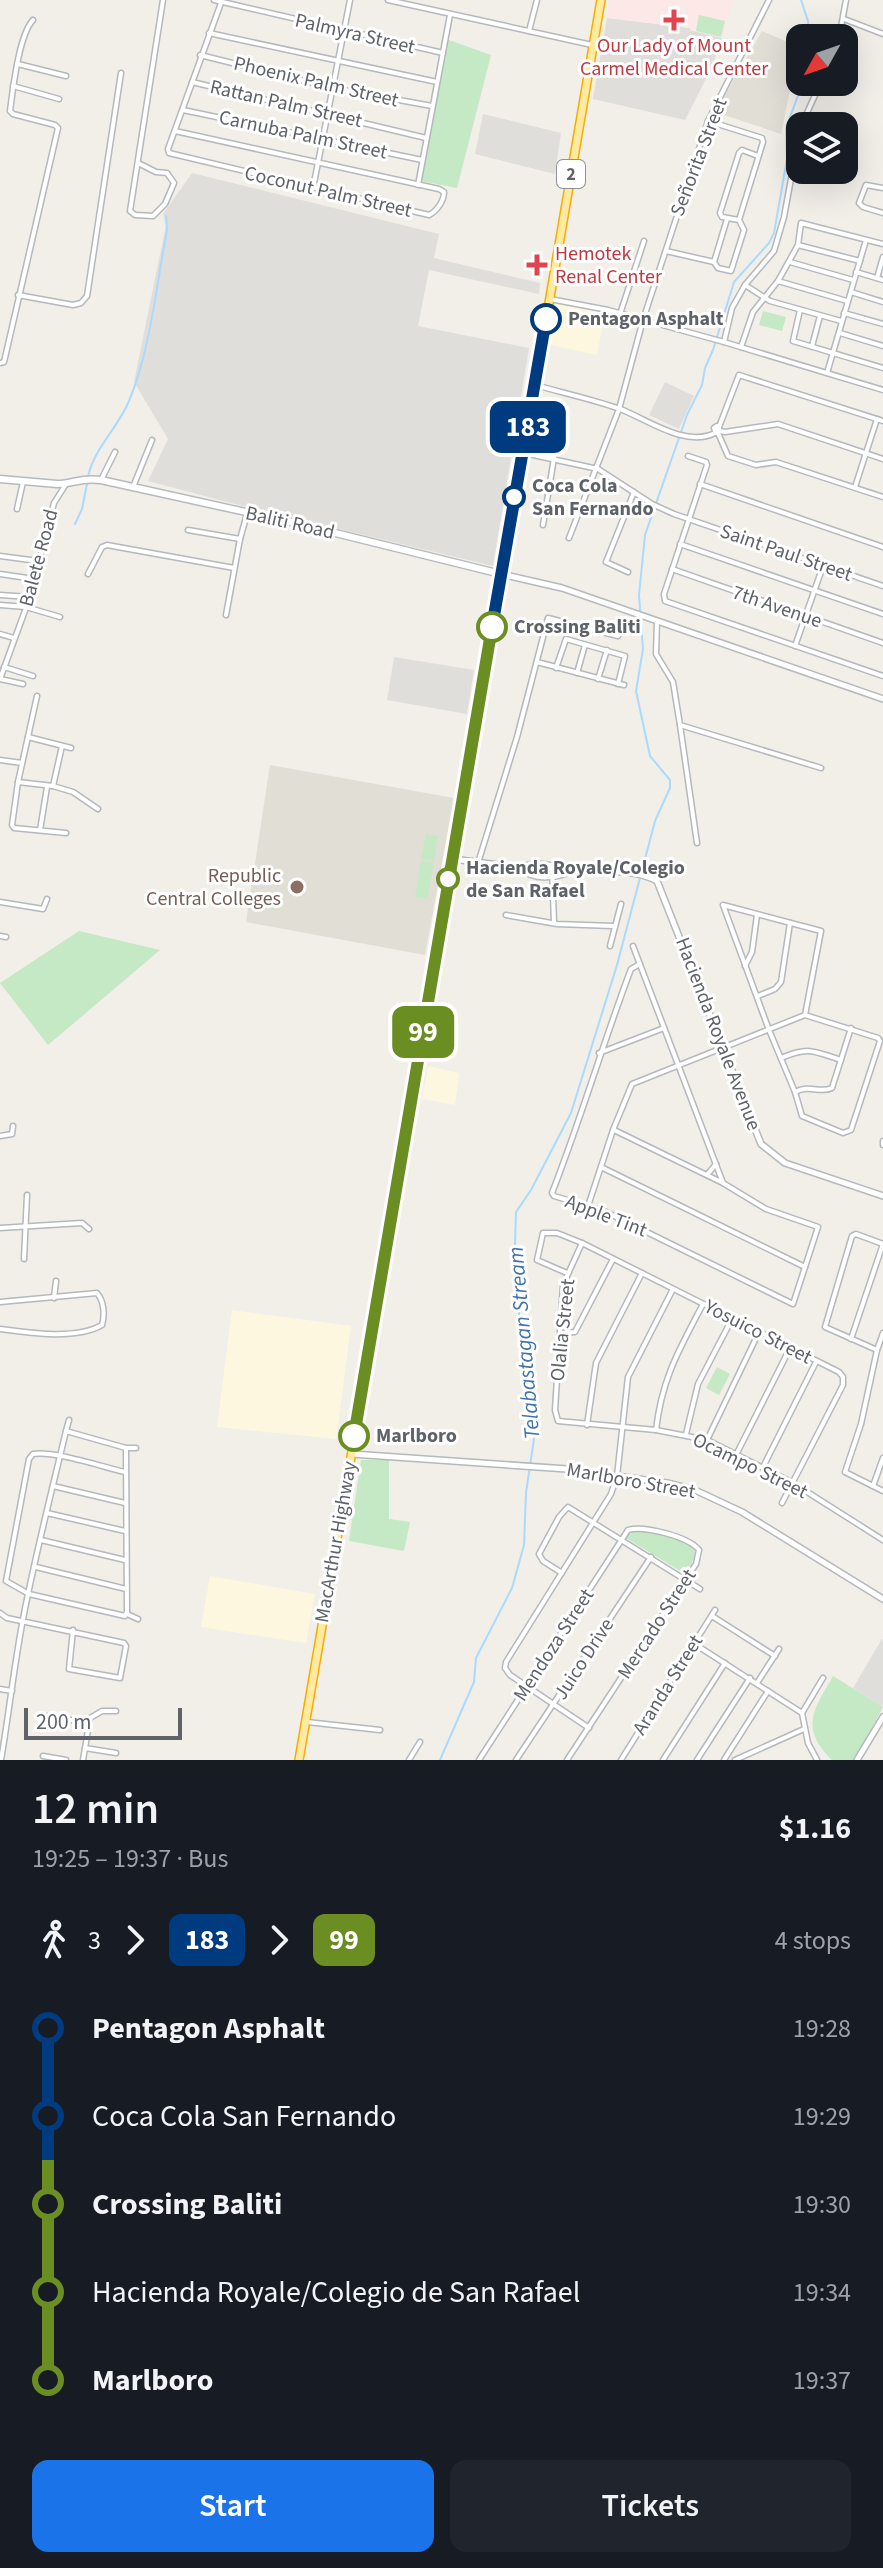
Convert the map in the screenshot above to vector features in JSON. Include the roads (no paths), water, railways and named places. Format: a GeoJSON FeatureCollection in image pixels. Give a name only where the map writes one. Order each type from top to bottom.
{"type":"FeatureCollection","features":[{"type":"Feature","properties":{"kind":"highway","name":"MacArthur Highway"},"geometry":{"type":"LineString","coordinates":[[299,1760],[601,0]]}},
{"type":"Feature","properties":{"kind":"main road","name":"Baliti Road"},"geometry":{"type":"LineString","coordinates":[[66,484],[80,478],[101,480],[291,522],[501,574]]}},
{"type":"Feature","properties":{"kind":"main road"},"geometry":{"type":"LineString","coordinates":[[0,479],[66,484]]}},
{"type":"Feature","properties":{"kind":"street"},"geometry":{"type":"LineString","coordinates":[[138,163],[156,172],[167,173],[174,183],[165,204],[153,216],[135,215],[130,211],[163,0]]}},
{"type":"Feature","properties":{"kind":"street","name":"Palmyra Street"},"geometry":{"type":"LineString","coordinates":[[214,0],[443,53]]}},
{"type":"Feature","properties":{"kind":"street"},"geometry":{"type":"LineString","coordinates":[[313,188],[350,0]]}},
{"type":"Feature","properties":{"kind":"street"},"geometry":{"type":"LineString","coordinates":[[388,0],[593,45]]}},
{"type":"Feature","properties":{"kind":"street"},"geometry":{"type":"LineString","coordinates":[[529,31],[537,0]]}},
{"type":"Feature","properties":{"kind":"street","name":"Señorita Street"},"geometry":{"type":"LineString","coordinates":[[569,538],[619,409],[643,320],[708,121],[769,0]]}},
{"type":"Feature","properties":{"kind":"street"},"geometry":{"type":"LineString","coordinates":[[843,24],[846,0]]}},
{"type":"Feature","properties":{"kind":"street"},"geometry":{"type":"LineString","coordinates":[[221,3],[175,131],[418,185],[450,14]]}},
{"type":"Feature","properties":{"kind":"street"},"geometry":{"type":"LineString","coordinates":[[844,19],[883,34]]}},
{"type":"Feature","properties":{"kind":"street"},"geometry":{"type":"LineString","coordinates":[[0,363],[4,362],[58,128],[11,113],[18,64],[27,28],[33,20]]}},
{"type":"Feature","properties":{"kind":"street"},"geometry":{"type":"LineString","coordinates":[[209,33],[437,82]]}},
{"type":"Feature","properties":{"kind":"street","name":"Phoenix Palm Street"},"geometry":{"type":"LineString","coordinates":[[200,55],[333,88],[432,106]]}},
{"type":"Feature","properties":{"kind":"street"},"geometry":{"type":"LineString","coordinates":[[18,64],[66,76]]}},
{"type":"Feature","properties":{"kind":"street"},"geometry":{"type":"LineString","coordinates":[[18,295],[73,305],[84,301],[121,73]]}},
{"type":"Feature","properties":{"kind":"street","name":"Rattan Palm Street"},"geometry":{"type":"LineString","coordinates":[[192,82],[426,138]]}},
{"type":"Feature","properties":{"kind":"street"},"geometry":{"type":"LineString","coordinates":[[13,86],[59,99]]}},
{"type":"Feature","properties":{"kind":"street","name":"Carnuba Palm Street"},"geometry":{"type":"LineString","coordinates":[[183,110],[422,160]]}},
{"type":"Feature","properties":{"kind":"street"},"geometry":{"type":"LineString","coordinates":[[665,251],[714,262],[718,268],[731,271],[744,230],[739,220],[762,138],[708,121]]}},
{"type":"Feature","properties":{"kind":"street","name":"Coconut Palm Street"},"geometry":{"type":"LineString","coordinates":[[175,131],[168,149],[172,155],[429,215],[438,208],[444,192],[418,185]]}},
{"type":"Feature","properties":{"kind":"street"},"geometry":{"type":"LineString","coordinates":[[739,220],[727,219],[720,213],[739,153],[742,150],[758,156]]}},
{"type":"Feature","properties":{"kind":"street"},"geometry":{"type":"LineString","coordinates":[[722,342],[732,308],[745,285],[774,251],[790,184]]}},
{"type":"Feature","properties":{"kind":"street"},"geometry":{"type":"LineString","coordinates":[[883,188],[866,185],[859,203],[883,213]]}},
{"type":"Feature","properties":{"kind":"street"},"geometry":{"type":"LineString","coordinates":[[714,262],[727,219]]}},
{"type":"Feature","properties":{"kind":"street"},"geometry":{"type":"LineString","coordinates":[[741,347],[753,312],[790,262],[798,245],[802,223],[883,244]]}},
{"type":"Feature","properties":{"kind":"street"},"geometry":{"type":"LineString","coordinates":[[827,373],[866,240]]}},
{"type":"Feature","properties":{"kind":"street"},"geometry":{"type":"LineString","coordinates":[[620,314],[644,241]]}},
{"type":"Feature","properties":{"kind":"street"},"geometry":{"type":"LineString","coordinates":[[798,245],[860,261]]}},
{"type":"Feature","properties":{"kind":"street"},"geometry":{"type":"LineString","coordinates":[[856,272],[880,279],[883,257]]}},
{"type":"Feature","properties":{"kind":"street"},"geometry":{"type":"LineString","coordinates":[[790,262],[853,280]]}},
{"type":"Feature","properties":{"kind":"street"},"geometry":{"type":"LineString","coordinates":[[778,281],[847,301]]}},
{"type":"Feature","properties":{"kind":"street"},"geometry":{"type":"LineString","coordinates":[[745,285],[763,298],[841,321]]}},
{"type":"Feature","properties":{"kind":"street"},"geometry":{"type":"LineString","coordinates":[[850,292],[883,302]]}},
{"type":"Feature","properties":{"kind":"street"},"geometry":{"type":"LineString","coordinates":[[549,299],[713,339],[883,390]]}},
{"type":"Feature","properties":{"kind":"street"},"geometry":{"type":"LineString","coordinates":[[800,310],[793,339],[883,368]]}},
{"type":"Feature","properties":{"kind":"street"},"geometry":{"type":"LineString","coordinates":[[844,313],[883,324]]}},
{"type":"Feature","properties":{"kind":"street"},"geometry":{"type":"LineString","coordinates":[[812,346],[820,316]]}},
{"type":"Feature","properties":{"kind":"street"},"geometry":{"type":"LineString","coordinates":[[839,332],[883,346]]}},
{"type":"Feature","properties":{"kind":"street"},"geometry":{"type":"LineString","coordinates":[[855,487],[880,420],[739,375],[718,431],[728,456],[756,465],[776,462],[883,497]]}},
{"type":"Feature","properties":{"kind":"street"},"geometry":{"type":"LineString","coordinates":[[535,385],[619,409],[688,436],[707,437],[718,431],[778,424],[883,459]]}},
{"type":"Feature","properties":{"kind":"street"},"geometry":{"type":"LineString","coordinates":[[133,487],[152,440]]}},
{"type":"Feature","properties":{"kind":"street"},"geometry":{"type":"LineString","coordinates":[[101,480],[115,452]]}},
{"type":"Feature","properties":{"kind":"street","name":"Saint Paul Street"},"geometry":{"type":"LineString","coordinates":[[523,453],[598,469],[652,504],[688,520],[883,586]]}},
{"type":"Feature","properties":{"kind":"street"},"geometry":{"type":"LineString","coordinates":[[688,456],[706,462],[664,594],[665,601],[883,676]]}},
{"type":"Feature","properties":{"kind":"street"},"geometry":{"type":"LineString","coordinates":[[543,525],[554,458]]}},
{"type":"Feature","properties":{"kind":"street"},"geometry":{"type":"LineString","coordinates":[[17,509],[23,482]]}},
{"type":"Feature","properties":{"kind":"street","name":"Balete Road"},"geometry":{"type":"LineString","coordinates":[[0,679],[30,597],[54,503],[66,484]]}},
{"type":"Feature","properties":{"kind":"street"},"geometry":{"type":"LineString","coordinates":[[700,484],[883,547]]}},
{"type":"Feature","properties":{"kind":"street"},"geometry":{"type":"LineString","coordinates":[[628,572],[606,562],[634,492]]}},
{"type":"Feature","properties":{"kind":"street"},"geometry":{"type":"LineString","coordinates":[[226,615],[247,514]]}},
{"type":"Feature","properties":{"kind":"street"},"geometry":{"type":"LineString","coordinates":[[188,530],[240,539]]}},
{"type":"Feature","properties":{"kind":"street"},"geometry":{"type":"LineString","coordinates":[[680,544],[883,614]]}},
{"type":"Feature","properties":{"kind":"street"},"geometry":{"type":"LineString","coordinates":[[88,574],[102,547],[107,545],[234,568]]}},
{"type":"Feature","properties":{"kind":"street"},"geometry":{"type":"LineString","coordinates":[[0,556],[38,561]]}},
{"type":"Feature","properties":{"kind":"street"},"geometry":{"type":"LineString","coordinates":[[795,646],[823,566]]}},
{"type":"Feature","properties":{"kind":"street","name":"7th Avenue"},"geometry":{"type":"LineString","coordinates":[[672,569],[883,643]]}},
{"type":"Feature","properties":{"kind":"street"},"geometry":{"type":"LineString","coordinates":[[0,574],[34,579]]}},
{"type":"Feature","properties":{"kind":"street"},"geometry":{"type":"LineString","coordinates":[[501,574],[562,588],[883,699]]}},
{"type":"Feature","properties":{"kind":"street"},"geometry":{"type":"LineString","coordinates":[[0,595],[30,597]]}},
{"type":"Feature","properties":{"kind":"street"},"geometry":{"type":"LineString","coordinates":[[0,605],[26,607],[60,617]]}},
{"type":"Feature","properties":{"kind":"street"},"geometry":{"type":"LineString","coordinates":[[478,863],[517,737],[547,621],[550,617],[618,636]]}},
{"type":"Feature","properties":{"kind":"street"},"geometry":{"type":"LineString","coordinates":[[657,621],[656,654],[673,682],[697,843]]}},
{"type":"Feature","properties":{"kind":"street"},"geometry":{"type":"LineString","coordinates":[[0,634],[14,638]]}},
{"type":"Feature","properties":{"kind":"street"},"geometry":{"type":"LineString","coordinates":[[537,662],[556,668],[621,684],[626,656],[564,639],[556,668]]}},
{"type":"Feature","properties":{"kind":"street"},"geometry":{"type":"LineString","coordinates":[[577,673],[585,644]]}},
{"type":"Feature","properties":{"kind":"street"},"geometry":{"type":"LineString","coordinates":[[598,679],[607,650]]}},
{"type":"Feature","properties":{"kind":"street"},"geometry":{"type":"LineString","coordinates":[[2,669],[33,676]]}},
{"type":"Feature","properties":{"kind":"street"},"geometry":{"type":"LineString","coordinates":[[0,679],[23,684]]}},
{"type":"Feature","properties":{"kind":"street"},"geometry":{"type":"LineString","coordinates":[[37,696],[18,782],[13,827],[66,833]]}},
{"type":"Feature","properties":{"kind":"street"},"geometry":{"type":"LineString","coordinates":[[680,725],[821,768]]}},
{"type":"Feature","properties":{"kind":"street"},"geometry":{"type":"LineString","coordinates":[[28,737],[71,748]]}},
{"type":"Feature","properties":{"kind":"street"},"geometry":{"type":"LineString","coordinates":[[40,830],[62,746]]}},
{"type":"Feature","properties":{"kind":"street"},"geometry":{"type":"LineString","coordinates":[[0,760],[22,763]]}},
{"type":"Feature","properties":{"kind":"street"},"geometry":{"type":"LineString","coordinates":[[18,782],[73,792],[98,809]]}},
{"type":"Feature","properties":{"kind":"street","name":"Hacienda Royale Avenue"},"geometry":{"type":"LineString","coordinates":[[452,859],[521,868],[530,865],[552,866],[637,874],[659,882],[757,1135],[772,1155],[797,1168],[883,1196]]}},
{"type":"Feature","properties":{"kind":"street"},"geometry":{"type":"LineString","coordinates":[[552,866],[554,923]]}},
{"type":"Feature","properties":{"kind":"street","name":"Hacienda Royale Avenue"},"geometry":{"type":"LineString","coordinates":[[521,868],[530,876],[551,876],[572,870]]}},
{"type":"Feature","properties":{"kind":"street"},"geometry":{"type":"LineString","coordinates":[[0,902],[43,909],[47,899]]}},
{"type":"Feature","properties":{"kind":"street"},"geometry":{"type":"LineString","coordinates":[[610,946],[621,904]]}},
{"type":"Feature","properties":{"kind":"street"},"geometry":{"type":"LineString","coordinates":[[588,1206],[632,1084],[722,1047],[769,1030],[805,1015],[851,1028],[880,1041],[851,1130],[843,1133],[805,1118],[769,1030],[722,906],[820,930],[822,934],[805,1015]]}},
{"type":"Feature","properties":{"kind":"street"},"geometry":{"type":"LineString","coordinates":[[506,915],[554,923],[613,926]]}},
{"type":"Feature","properties":{"kind":"street"},"geometry":{"type":"LineString","coordinates":[[745,966],[751,958],[757,915]]}},
{"type":"Feature","properties":{"kind":"street"},"geometry":{"type":"LineString","coordinates":[[758,996],[775,989],[781,982],[790,923]]}},
{"type":"Feature","properties":{"kind":"street"},"geometry":{"type":"LineString","coordinates":[[633,946],[723,1183]]}},
{"type":"Feature","properties":{"kind":"street","name":"Apple Tint"},"geometry":{"type":"LineString","coordinates":[[640,964],[631,969],[552,1193],[558,1198],[588,1206],[639,1227],[791,1305],[805,1267]]}},
{"type":"Feature","properties":{"kind":"street"},"geometry":{"type":"LineString","coordinates":[[599,1053],[664,1028]]}},
{"type":"Feature","properties":{"kind":"street"},"geometry":{"type":"LineString","coordinates":[[795,1092],[806,1086],[830,1090],[851,1028]]}},
{"type":"Feature","properties":{"kind":"street"},"geometry":{"type":"LineString","coordinates":[[781,1058],[800,1050],[810,1050],[841,1060]]}},
{"type":"Feature","properties":{"kind":"street"},"geometry":{"type":"LineString","coordinates":[[0,1136],[12,1134],[13,1126]]}},
{"type":"Feature","properties":{"kind":"street"},"geometry":{"type":"LineString","coordinates":[[601,1167],[805,1267],[818,1226],[766,1209],[723,1183],[613,1130]]}},
{"type":"Feature","properties":{"kind":"street"},"geometry":{"type":"LineString","coordinates":[[707,1175],[716,1164]]}},
{"type":"Feature","properties":{"kind":"street"},"geometry":{"type":"LineString","coordinates":[[24,1259],[27,1195]]}},
{"type":"Feature","properties":{"kind":"street"},"geometry":{"type":"LineString","coordinates":[[0,1228],[82,1223],[89,1229]]}},
{"type":"Feature","properties":{"kind":"street","name":"Yosuico Street"},"geometry":{"type":"LineString","coordinates":[[567,1273],[537,1260],[543,1233],[557,1233],[582,1243],[839,1372],[844,1381],[782,1503]]}},
{"type":"Feature","properties":{"kind":"street"},"geometry":{"type":"LineString","coordinates":[[851,1339],[883,1244],[856,1234],[852,1236],[825,1327],[851,1339],[877,1350]]}},
{"type":"Feature","properties":{"kind":"street","name":"Olalia Street"},"geometry":{"type":"LineString","coordinates":[[558,1421],[555,1410],[563,1285],[582,1243]]}},
{"type":"Feature","properties":{"kind":"street"},"geometry":{"type":"LineString","coordinates":[[561,1333],[575,1332],[613,1259]]}},
{"type":"Feature","properties":{"kind":"street"},"geometry":{"type":"LineString","coordinates":[[587,1425],[596,1363],[642,1273]]}},
{"type":"Feature","properties":{"kind":"street"},"geometry":{"type":"LineString","coordinates":[[54,1298],[56,1281]]}},
{"type":"Feature","properties":{"kind":"street"},"geometry":{"type":"LineString","coordinates":[[589,1728],[508,1672],[506,1662],[611,1494],[617,1476],[628,1377],[673,1289]]}},
{"type":"Feature","properties":{"kind":"street"},"geometry":{"type":"LineString","coordinates":[[0,1302],[97,1293],[103,1308],[102,1325],[72,1333],[0,1329]]}},
{"type":"Feature","properties":{"kind":"street"},"geometry":{"type":"LineString","coordinates":[[656,1430],[665,1379],[703,1304]]}},
{"type":"Feature","properties":{"kind":"street"},"geometry":{"type":"LineString","coordinates":[[686,1434],[698,1384],[732,1319]]}},
{"type":"Feature","properties":{"kind":"street"},"geometry":{"type":"LineString","coordinates":[[707,1440],[759,1332]]}},
{"type":"Feature","properties":{"kind":"street"},"geometry":{"type":"LineString","coordinates":[[883,1336],[877,1350],[861,1424],[845,1472],[883,1491]]}},
{"type":"Feature","properties":{"kind":"street"},"geometry":{"type":"LineString","coordinates":[[736,1455],[790,1348]]}},
{"type":"Feature","properties":{"kind":"street"},"geometry":{"type":"LineString","coordinates":[[763,1468],[816,1362]]}},
{"type":"Feature","properties":{"kind":"street"},"geometry":{"type":"LineString","coordinates":[[1,1760],[23,1620],[69,1420]]}},
{"type":"Feature","properties":{"kind":"street","name":"Ocampo Street"},"geometry":{"type":"LineString","coordinates":[[558,1421],[656,1430],[707,1440],[793,1483],[883,1540]]}},
{"type":"Feature","properties":{"kind":"street"},"geometry":{"type":"LineString","coordinates":[[66,1431],[136,1448]]}},
{"type":"Feature","properties":{"kind":"street"},"geometry":{"type":"LineString","coordinates":[[126,1448],[127,1613]]}},
{"type":"Feature","properties":{"kind":"street"},"geometry":{"type":"LineString","coordinates":[[125,1472],[37,1452],[29,1459],[5,1578],[29,1594],[125,1616],[127,1613]]}},
{"type":"Feature","properties":{"kind":"street","name":"Marlboro Street"},"geometry":{"type":"LineString","coordinates":[[352,1454],[535,1466],[667,1483],[710,1496],[742,1512],[883,1599]]}},
{"type":"Feature","properties":{"kind":"street"},"geometry":{"type":"LineString","coordinates":[[873,1486],[883,1458]]}},
{"type":"Feature","properties":{"kind":"street"},"geometry":{"type":"LineString","coordinates":[[53,1486],[125,1503]]}},
{"type":"Feature","properties":{"kind":"street"},"geometry":{"type":"LineString","coordinates":[[562,1573],[540,1558],[539,1554],[563,1511],[570,1508],[700,1589]]}},
{"type":"Feature","properties":{"kind":"street"},"geometry":{"type":"LineString","coordinates":[[47,1513],[125,1531]]}},
{"type":"Feature","properties":{"kind":"street","name":"Mendoza Street"},"geometry":{"type":"LineString","coordinates":[[479,1760],[628,1530]]}},
{"type":"Feature","properties":{"kind":"street","name":"Mercado Street"},"geometry":{"type":"LineString","coordinates":[[567,1760],[686,1580],[699,1555],[696,1546],[650,1530],[628,1530]]}},
{"type":"Feature","properties":{"kind":"street"},"geometry":{"type":"LineString","coordinates":[[41,1540],[126,1560]]}},
{"type":"Feature","properties":{"kind":"street","name":"Juico Drive"},"geometry":{"type":"LineString","coordinates":[[516,1760],[651,1557]]}},
{"type":"Feature","properties":{"kind":"street"},"geometry":{"type":"LineString","coordinates":[[36,1567],[126,1589]]}},
{"type":"Feature","properties":{"kind":"street"},"geometry":{"type":"LineString","coordinates":[[0,1613],[7,1618],[73,1630],[126,1644],[120,1678],[69,1669],[73,1630]]}},
{"type":"Feature","properties":{"kind":"street"},"geometry":{"type":"LineString","coordinates":[[127,1613],[138,1619]]}},
{"type":"Feature","properties":{"kind":"street","name":"Aranda Street"},"geometry":{"type":"LineString","coordinates":[[621,1760],[713,1613],[775,1656]]}},
{"type":"Feature","properties":{"kind":"street"},"geometry":{"type":"LineString","coordinates":[[693,1643],[802,1713]]}},
{"type":"Feature","properties":{"kind":"street"},"geometry":{"type":"LineString","coordinates":[[757,1683],[779,1649]]}},
{"type":"Feature","properties":{"kind":"street"},"geometry":{"type":"LineString","coordinates":[[663,1760],[725,1663]]}},
{"type":"Feature","properties":{"kind":"street"},"geometry":{"type":"LineString","coordinates":[[697,1760],[750,1678]]}},
{"type":"Feature","properties":{"kind":"street"},"geometry":{"type":"LineString","coordinates":[[817,1760],[804,1729],[802,1713],[823,1678]]}},
{"type":"Feature","properties":{"kind":"street"},"geometry":{"type":"LineString","coordinates":[[0,1689],[12,1691]]}},
{"type":"Feature","properties":{"kind":"street"},"geometry":{"type":"LineString","coordinates":[[724,1760],[769,1690]]}},
{"type":"Feature","properties":{"kind":"street"},"geometry":{"type":"LineString","coordinates":[[83,1760],[88,1723],[97,1713],[116,1711]]}},
{"type":"Feature","properties":{"kind":"street"},"geometry":{"type":"LineString","coordinates":[[48,1716],[88,1723]]}},
{"type":"Feature","properties":{"kind":"street"},"geometry":{"type":"LineString","coordinates":[[857,1760],[883,1717]]}},
{"type":"Feature","properties":{"kind":"street"},"geometry":{"type":"LineString","coordinates":[[305,1721],[380,1730]]}},
{"type":"Feature","properties":{"kind":"street"},"geometry":{"type":"LineString","coordinates":[[735,1760],[804,1729]]}},
{"type":"Feature","properties":{"kind":"street"},"geometry":{"type":"LineString","coordinates":[[409,1760],[420,1742]]}},
{"type":"Feature","properties":{"kind":"street"},"geometry":{"type":"LineString","coordinates":[[85,1748],[116,1753]]}},
{"type":"Feature","properties":{"kind":"street"},"geometry":{"type":"LineString","coordinates":[[43,1756],[66,1760]]}},
{"type":"Feature","properties":{"kind":"waterway"},"geometry":{"type":"LineString","coordinates":[[801,0],[808,24]]}},
{"type":"Feature","properties":{"kind":"waterway","name":"Telabastagan Stream"},"geometry":{"type":"LineString","coordinates":[[440,1760],[474,1682],[476,1658],[512,1588],[524,1545],[526,1493],[535,1432],[514,1276],[516,1212],[531,1190],[571,1113],[617,965],[655,821],[670,788],[670,780],[650,756],[636,691],[643,649],[639,595],[645,535],[687,415],[702,385],[734,282],[769,243],[774,233],[787,159],[786,128],[798,96]]}},
{"type":"Feature","properties":{"kind":"waterway"},"geometry":{"type":"LineString","coordinates":[[88,477],[95,457],[129,401],[143,360],[167,230],[166,216]]}},
{"type":"Feature","properties":{"kind":"waterway"},"geometry":{"type":"LineString","coordinates":[[75,524],[87,484]]}},
{"type":"Feature","properties":{"kind":"place","name":"Our Lady of Mount Carmel Medical Center"},"geometry":{"type":"Point","coordinates":[674,20]}},
{"type":"Feature","properties":{"kind":"place","name":"Hemotek Renal Center"},"geometry":{"type":"Point","coordinates":[537,265]}},
{"type":"Feature","properties":{"kind":"place","name":"Pentagon Asphalt"},"geometry":{"type":"Point","coordinates":[546,319]}},
{"type":"Feature","properties":{"kind":"place","name":"Coca Cola San Fernando"},"geometry":{"type":"Point","coordinates":[514,497]}},
{"type":"Feature","properties":{"kind":"place","name":"Crossing Baliti"},"geometry":{"type":"Point","coordinates":[492,627]}},
{"type":"Feature","properties":{"kind":"place","name":"Hacienda Royale/Colegio de San Rafael"},"geometry":{"type":"Point","coordinates":[448,879]}},
{"type":"Feature","properties":{"kind":"place","name":"Republic Central Colleges"},"geometry":{"type":"Point","coordinates":[297,887]}},
{"type":"Feature","properties":{"kind":"place","name":"Marlboro"},"geometry":{"type":"Point","coordinates":[354,1436]}}]}
